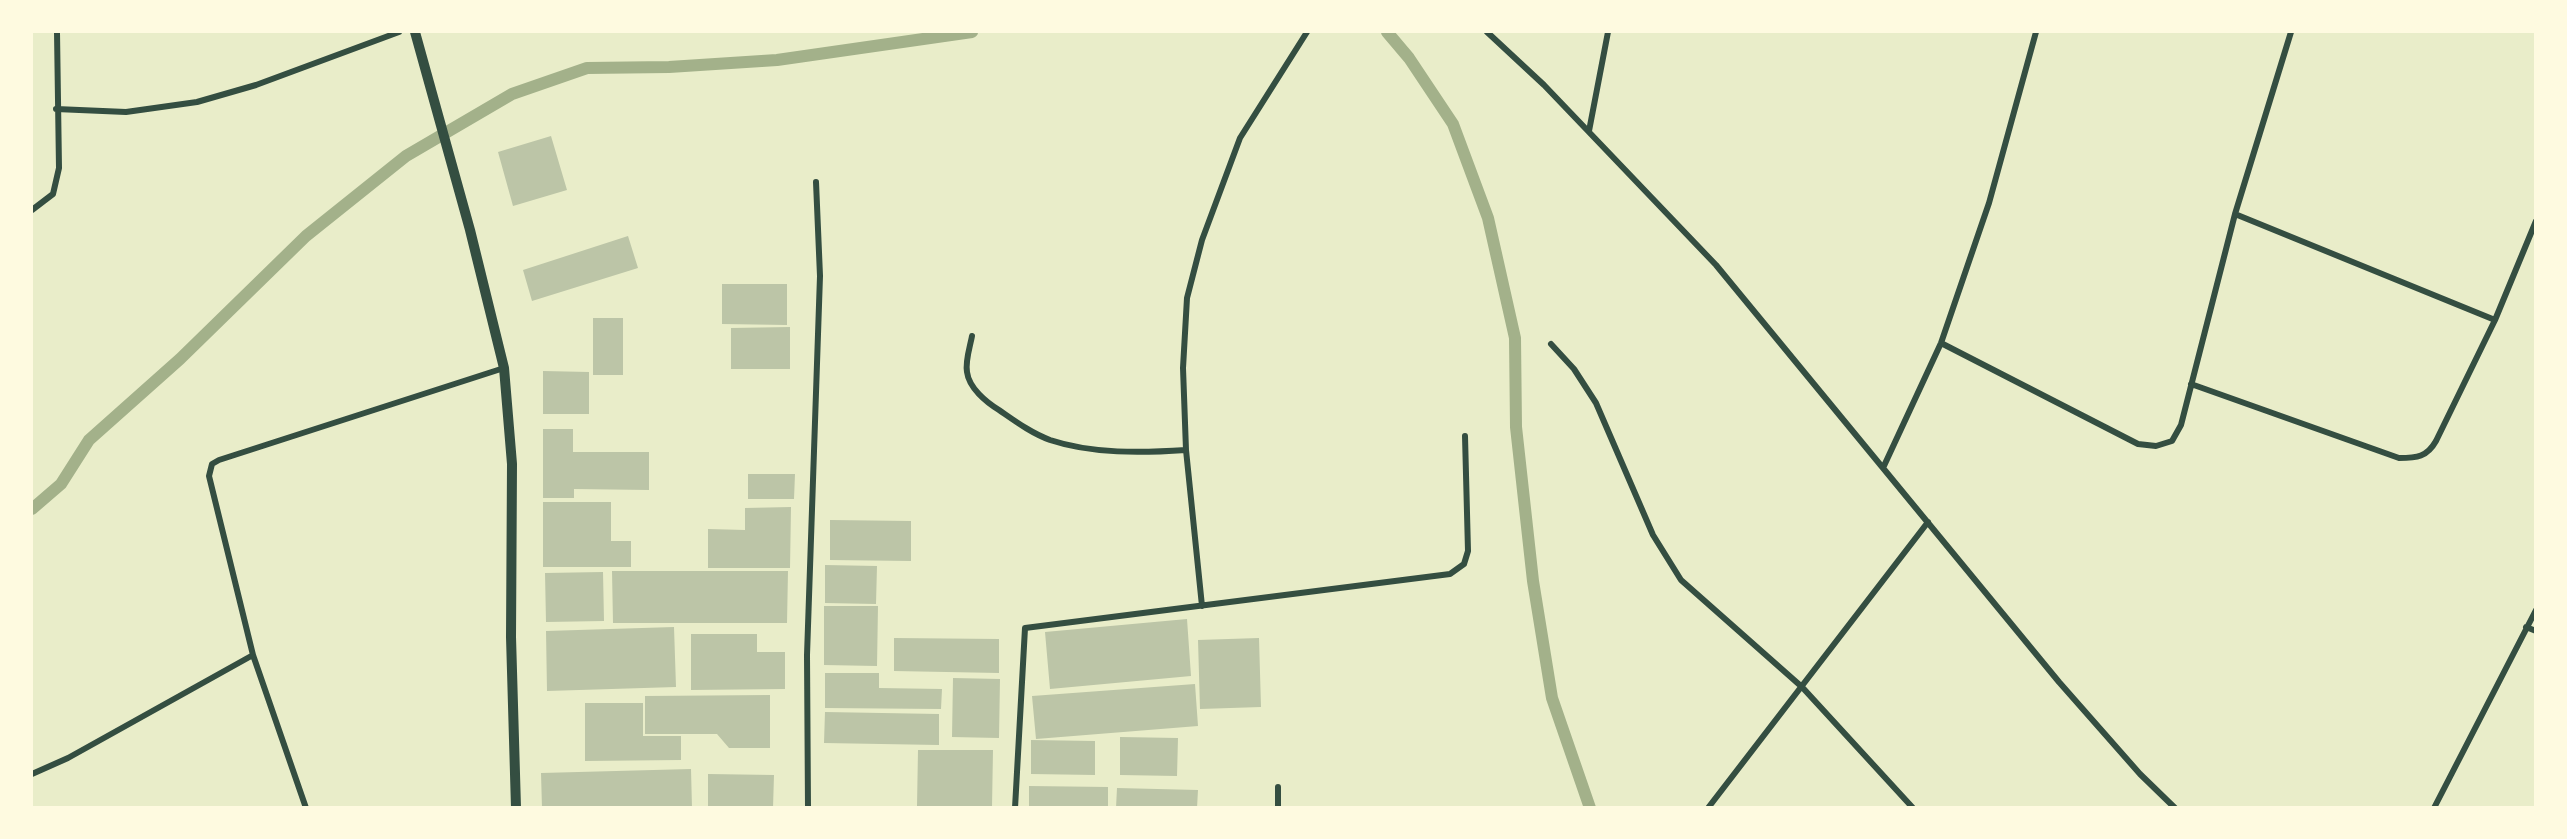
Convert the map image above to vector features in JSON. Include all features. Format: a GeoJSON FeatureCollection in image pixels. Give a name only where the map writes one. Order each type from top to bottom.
{"type":"FeatureCollection","features":[{"type":"Feature","properties":{"kind":"street"},"geometry":{"type":"LineString","coordinates":[[32,210],[53,194],[59,168],[56,109],[57,32]]}},
{"type":"Feature","properties":{"kind":"street"},"geometry":{"type":"LineString","coordinates":[[56,109],[126,112],[197,102],[256,85],[399,32]]}},
{"type":"Feature","properties":{"kind":"street"},"geometry":{"type":"LineString","coordinates":[[415,32],[470,230],[504,368],[512,464],[511,637],[516,807]]}},
{"type":"Feature","properties":{"kind":"street"},"geometry":{"type":"LineString","coordinates":[[1202,606],[1186,450],[1183,368],[1187,298],[1194,265],[1240,138],[1307,32]]}},
{"type":"Feature","properties":{"kind":"street"},"geometry":{"type":"LineString","coordinates":[[1487,32],[1544,85],[1716,265],[2059,682],[2140,774],[2175,807]]}},
{"type":"Feature","properties":{"kind":"street"},"geometry":{"type":"LineString","coordinates":[[1589,131],[1608,32]]}},
{"type":"Feature","properties":{"kind":"street"},"geometry":{"type":"LineString","coordinates":[[1883,468],[1941,343],[1989,203],[2036,32]]}},
{"type":"Feature","properties":{"kind":"street"},"geometry":{"type":"LineString","coordinates":[[1941,343],[2138,444],[2156,446],[2172,441],[2181,425],[2235,214],[2291,32]]}},
{"type":"Feature","properties":{"kind":"street"},"geometry":{"type":"LineString","coordinates":[[808,807],[807,654],[820,276],[816,182]]}},
{"type":"Feature","properties":{"kind":"street"},"geometry":{"type":"LineString","coordinates":[[2235,214],[2495,320]]}},
{"type":"Feature","properties":{"kind":"street"},"geometry":{"type":"LineString","coordinates":[[2191,384],[2399,458],[2417,458],[2430,452],[2495,320],[2535,221]]}},
{"type":"Feature","properties":{"kind":"street"},"geometry":{"type":"LineString","coordinates":[[972,336],[967,373],[972,386],[990,404],[1024,427],[1049,440],[1077,447],[1157,452],[1186,450]]}},
{"type":"Feature","properties":{"kind":"street"},"geometry":{"type":"LineString","coordinates":[[1551,344],[1574,369],[1596,403],[1653,535],[1681,580],[1802,687],[1913,807]]}},
{"type":"Feature","properties":{"kind":"street"},"geometry":{"type":"LineString","coordinates":[[306,807],[253,655],[209,476],[212,464],[504,368]]}},
{"type":"Feature","properties":{"kind":"street"},"geometry":{"type":"LineString","coordinates":[[1014,807],[1025,628],[1450,574],[1460,569],[1467,559],[1468,551],[1465,436]]}},
{"type":"Feature","properties":{"kind":"street"},"geometry":{"type":"LineString","coordinates":[[1708,807],[1928,522]]}},
{"type":"Feature","properties":{"kind":"street"},"geometry":{"type":"LineString","coordinates":[[2434,807],[2535,610]]}},
{"type":"Feature","properties":{"kind":"street"},"geometry":{"type":"LineString","coordinates":[[2526,627],[2535,631]]}},
{"type":"Feature","properties":{"kind":"street"},"geometry":{"type":"LineString","coordinates":[[32,774],[68,758],[253,655]]}},
{"type":"Feature","properties":{"kind":"street"},"geometry":{"type":"LineString","coordinates":[[1278,787],[1278,807]]}},
{"type":"Feature","properties":{"kind":"building"},"geometry":{"type":"Polygon","coordinates":[[[551,136],[567,190],[513,206],[498,152],[551,136]]]}},
{"type":"Feature","properties":{"kind":"building"},"geometry":{"type":"Polygon","coordinates":[[[628,236],[638,268],[532,301],[523,270],[628,236]]]}},
{"type":"Feature","properties":{"kind":"building"},"geometry":{"type":"Polygon","coordinates":[[[722,284],[787,284],[787,325],[722,324],[722,284]]]}},
{"type":"Feature","properties":{"kind":"building"},"geometry":{"type":"Polygon","coordinates":[[[593,318],[623,318],[623,375],[593,375],[593,318]]]}},
{"type":"Feature","properties":{"kind":"building"},"geometry":{"type":"Polygon","coordinates":[[[790,327],[790,369],[731,369],[731,328],[790,327]]]}},
{"type":"Feature","properties":{"kind":"building"},"geometry":{"type":"Polygon","coordinates":[[[543,371],[589,372],[589,414],[543,414],[543,371]]]}},
{"type":"Feature","properties":{"kind":"building"},"geometry":{"type":"Polygon","coordinates":[[[543,429],[573,429],[573,452],[649,452],[649,490],[574,489],[574,498],[543,498],[543,429]]]}},
{"type":"Feature","properties":{"kind":"building"},"geometry":{"type":"Polygon","coordinates":[[[748,474],[795,474],[794,499],[748,499],[748,474]]]}},
{"type":"Feature","properties":{"kind":"building"},"geometry":{"type":"Polygon","coordinates":[[[543,502],[611,502],[611,541],[631,541],[631,567],[543,567],[543,502]]]}},
{"type":"Feature","properties":{"kind":"building"},"geometry":{"type":"Polygon","coordinates":[[[791,507],[790,568],[708,568],[708,529],[745,530],[745,508],[791,507]]]}},
{"type":"Feature","properties":{"kind":"building"},"geometry":{"type":"Polygon","coordinates":[[[830,520],[911,521],[911,561],[830,560],[830,520]]]}},
{"type":"Feature","properties":{"kind":"building"},"geometry":{"type":"Polygon","coordinates":[[[825,565],[877,566],[876,604],[825,603],[825,565]]]}},
{"type":"Feature","properties":{"kind":"building"},"geometry":{"type":"Polygon","coordinates":[[[612,571],[788,571],[787,623],[613,623],[612,571]]]}},
{"type":"Feature","properties":{"kind":"building"},"geometry":{"type":"Polygon","coordinates":[[[603,572],[604,621],[546,622],[545,573],[603,572]]]}},
{"type":"Feature","properties":{"kind":"building"},"geometry":{"type":"Polygon","coordinates":[[[824,606],[878,606],[877,666],[824,665],[824,606]]]}},
{"type":"Feature","properties":{"kind":"building"},"geometry":{"type":"Polygon","coordinates":[[[1187,619],[1191,676],[1050,689],[1045,632],[1187,619]]]}},
{"type":"Feature","properties":{"kind":"building"},"geometry":{"type":"Polygon","coordinates":[[[674,627],[676,687],[547,691],[546,631],[674,627]]]}},
{"type":"Feature","properties":{"kind":"building"},"geometry":{"type":"Polygon","coordinates":[[[691,634],[757,634],[757,652],[785,652],[785,689],[691,690],[691,634]]]}},
{"type":"Feature","properties":{"kind":"building"},"geometry":{"type":"Polygon","coordinates":[[[894,638],[999,639],[999,673],[894,671],[894,638]]]}},
{"type":"Feature","properties":{"kind":"building"},"geometry":{"type":"Polygon","coordinates":[[[1259,638],[1261,707],[1200,709],[1198,640],[1259,638]]]}},
{"type":"Feature","properties":{"kind":"building"},"geometry":{"type":"Polygon","coordinates":[[[825,673],[879,673],[879,688],[942,689],[941,709],[825,708],[825,673]]]}},
{"type":"Feature","properties":{"kind":"building"},"geometry":{"type":"Polygon","coordinates":[[[953,678],[1000,679],[999,738],[952,737],[953,678]]]}},
{"type":"Feature","properties":{"kind":"building"},"geometry":{"type":"Polygon","coordinates":[[[1195,684],[1198,726],[1036,739],[1032,696],[1195,684]]]}},
{"type":"Feature","properties":{"kind":"building"},"geometry":{"type":"Polygon","coordinates":[[[770,695],[770,748],[729,748],[717,734],[645,734],[645,696],[770,695]]]}},
{"type":"Feature","properties":{"kind":"building"},"geometry":{"type":"Polygon","coordinates":[[[585,703],[643,703],[643,736],[681,736],[681,760],[585,761],[585,703]]]}},
{"type":"Feature","properties":{"kind":"building"},"geometry":{"type":"Polygon","coordinates":[[[825,712],[939,714],[939,745],[824,743],[825,712]]]}},
{"type":"Feature","properties":{"kind":"building"},"geometry":{"type":"Polygon","coordinates":[[[1120,737],[1178,738],[1177,776],[1120,775],[1120,737]]]}},
{"type":"Feature","properties":{"kind":"building"},"geometry":{"type":"Polygon","coordinates":[[[1031,740],[1095,741],[1095,775],[1031,774],[1031,740]]]}},
{"type":"Feature","properties":{"kind":"building"},"geometry":{"type":"Polygon","coordinates":[[[918,750],[993,750],[992,807],[917,806],[918,750]]]}},
{"type":"Feature","properties":{"kind":"building"},"geometry":{"type":"Polygon","coordinates":[[[691,769],[692,808],[542,808],[541,773],[691,769]]]}},
{"type":"Feature","properties":{"kind":"building"},"geometry":{"type":"Polygon","coordinates":[[[708,774],[774,775],[773,808],[708,808],[708,774]]]}},
{"type":"Feature","properties":{"kind":"building"},"geometry":{"type":"Polygon","coordinates":[[[1029,786],[1108,787],[1108,808],[1029,808],[1029,786]]]}},
{"type":"Feature","properties":{"kind":"building"},"geometry":{"type":"Polygon","coordinates":[[[1117,788],[1198,790],[1197,808],[1116,808],[1117,788]]]}},
{"type":"Feature","properties":{"kind":"waterway"},"geometry":{"type":"LineString","coordinates":[[32,509],[61,484],[89,440],[180,359],[306,236],[406,156],[512,94],[587,68],[669,67],[777,60],[972,32]]}},
{"type":"Feature","properties":{"kind":"waterway"},"geometry":{"type":"LineString","coordinates":[[1387,32],[1409,58],[1453,124],[1488,218],[1515,338],[1516,427],[1533,581],[1552,698],[1590,808]]}}]}
